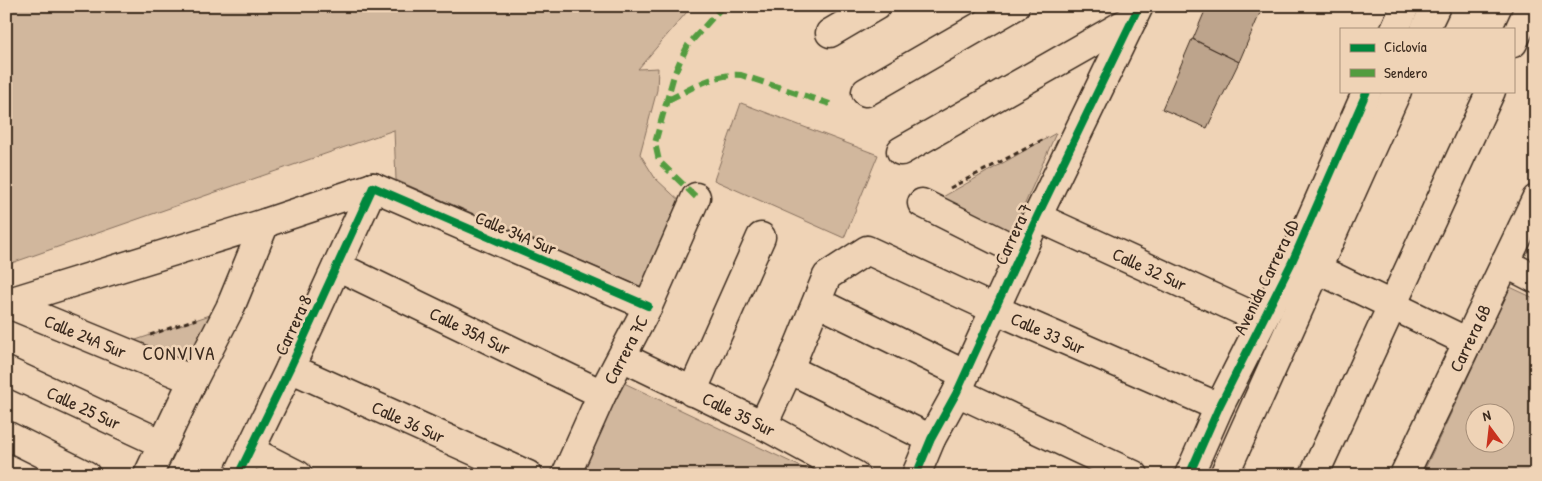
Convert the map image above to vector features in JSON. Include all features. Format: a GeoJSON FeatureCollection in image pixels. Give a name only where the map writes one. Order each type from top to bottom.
{"type":"FeatureCollection","features":[{"type":"Feature","properties":{"kind":"street"},"geometry":{"type":"LineString","coordinates":[[830,33],[876,6]]}},
{"type":"Feature","properties":{"kind":"street"},"geometry":{"type":"LineString","coordinates":[[866,92],[1015,6]]}},
{"type":"Feature","properties":{"kind":"street"},"geometry":{"type":"LineString","coordinates":[[1395,28],[1405,6]]}},
{"type":"Feature","properties":{"kind":"street"},"geometry":{"type":"LineString","coordinates":[[1425,28],[1436,6]]}},
{"type":"Feature","properties":{"kind":"street"},"geometry":{"type":"LineString","coordinates":[[1514,41],[1530,6]]}},
{"type":"Feature","properties":{"kind":"street"},"geometry":{"type":"LineString","coordinates":[[901,151],[1136,13]]}},
{"type":"Feature","properties":{"kind":"street","name":"Carrera 7"},"geometry":{"type":"LineString","coordinates":[[916,475],[930,439],[960,383],[1020,252],[1136,13]]}},
{"type":"Feature","properties":{"kind":"street","name":"Avenida Carrera 6D"},"geometry":{"type":"LineString","coordinates":[[1189,475],[1219,407],[1292,262],[1367,92]]}},
{"type":"Feature","properties":{"kind":"street"},"geometry":{"type":"LineString","coordinates":[[1224,475],[1397,92]]}},
{"type":"Feature","properties":{"kind":"street"},"geometry":{"type":"LineString","coordinates":[[1314,475],[1491,92]]}},
{"type":"Feature","properties":{"kind":"street"},"geometry":{"type":"LineString","coordinates":[[6,303],[265,223],[373,187]]}},
{"type":"Feature","properties":{"kind":"street","name":"Carrera 8"},"geometry":{"type":"LineString","coordinates":[[238,475],[290,368],[373,187]]}},
{"type":"Feature","properties":{"kind":"street","name":"Calle 34A Sur"},"geometry":{"type":"LineString","coordinates":[[373,187],[648,306]]}},
{"type":"Feature","properties":{"kind":"street","name":"Carrera 7C"},"geometry":{"type":"LineString","coordinates":[[566,475],[602,394],[648,306],[696,197]]}},
{"type":"Feature","properties":{"kind":"street","name":"Carrera 6B"},"geometry":{"type":"LineString","coordinates":[[1404,475],[1536,199]]}},
{"type":"Feature","properties":{"kind":"street"},"geometry":{"type":"LineString","coordinates":[[922,203],[1020,252]]}},
{"type":"Feature","properties":{"kind":"street","name":"Calle 32 Sur"},"geometry":{"type":"LineString","coordinates":[[1037,217],[1262,320]]}},
{"type":"Feature","properties":{"kind":"street"},"geometry":{"type":"LineString","coordinates":[[148,475],[230,308],[265,223]]}},
{"type":"Feature","properties":{"kind":"street"},"geometry":{"type":"LineString","coordinates":[[692,392],[761,237]]}},
{"type":"Feature","properties":{"kind":"street","name":"Calle 33 Sur"},"geometry":{"type":"LineString","coordinates":[[818,302],[826,276],[867,250],[994,309],[1219,407]]}},
{"type":"Feature","properties":{"kind":"street"},"geometry":{"type":"LineString","coordinates":[[1506,263],[1536,279]]}},
{"type":"Feature","properties":{"kind":"street","name":"Calle 35A Sur"},"geometry":{"type":"LineString","coordinates":[[337,266],[602,394]]}},
{"type":"Feature","properties":{"kind":"street"},"geometry":{"type":"LineString","coordinates":[[1317,269],[1468,342]]}},
{"type":"Feature","properties":{"kind":"street"},"geometry":{"type":"LineString","coordinates":[[763,425],[818,302],[960,383],[1134,475]]}},
{"type":"Feature","properties":{"kind":"street","name":"Calle 24A Sur"},"geometry":{"type":"LineString","coordinates":[[6,303],[193,380]]}},
{"type":"Feature","properties":{"kind":"street","name":"Calle 35 Sur"},"geometry":{"type":"LineString","coordinates":[[622,356],[692,392],[763,425],[855,475]]}},
{"type":"Feature","properties":{"kind":"street","name":"Calle 36 Sur"},"geometry":{"type":"LineString","coordinates":[[290,368],[528,475]]}},
{"type":"Feature","properties":{"kind":"street"},"geometry":{"type":"LineString","coordinates":[[789,369],[930,439]]}},
{"type":"Feature","properties":{"kind":"street","name":"Calle 25 Sur"},"geometry":{"type":"LineString","coordinates":[[6,371],[163,444]]}},
{"type":"Feature","properties":{"kind":"street"},"geometry":{"type":"LineString","coordinates":[[6,435],[86,475]]}},
{"type":"Feature","properties":{"kind":"street"},"geometry":{"type":"LineString","coordinates":[[249,450],[298,475]]}},
{"type":"Feature","properties":{"kind":"path"},"geometry":{"type":"LineString","coordinates":[[922,203],[1048,137]]}},
{"type":"Feature","properties":{"kind":"path"},"geometry":{"type":"LineString","coordinates":[[113,347],[230,308]]}},
{"type":"Feature","properties":{"kind":"shaded area"},"geometry":{"type":"Polygon","coordinates":[[[6,6],[692,6],[638,69],[658,68],[657,90],[640,154],[655,178],[685,206],[644,288],[396,180],[394,130],[6,265],[6,6]]]}},
{"type":"Feature","properties":{"kind":"shaded area"},"geometry":{"type":"Polygon","coordinates":[[[741,103],[878,155],[844,238],[714,180],[741,103]]]}},
{"type":"Feature","properties":{"kind":"shaded area"},"geometry":{"type":"Polygon","coordinates":[[[1056,133],[1009,240],[932,203],[1056,133]]]}},
{"type":"Feature","properties":{"kind":"shaded area"},"geometry":{"type":"Polygon","coordinates":[[[1510,287],[1536,299],[1536,475],[1422,475],[1510,287]]]}},
{"type":"Feature","properties":{"kind":"shaded area"},"geometry":{"type":"Polygon","coordinates":[[[219,312],[187,371],[124,344],[219,312]]]}},
{"type":"Feature","properties":{"kind":"shaded area"},"geometry":{"type":"Polygon","coordinates":[[[622,382],[818,475],[578,475],[622,382]]]}},
{"type":"Feature","properties":{"kind":"building"},"geometry":{"type":"Polygon","coordinates":[[[1207,6],[1263,6],[1239,62],[1193,39],[1207,6]]]}},
{"type":"Feature","properties":{"kind":"building"},"geometry":{"type":"Polygon","coordinates":[[[1192,39],[1239,62],[1207,128],[1162,109],[1192,39]]]}},
{"type":"Feature","properties":{"kind":"marked path"},"geometry":{"type":"LineString","coordinates":[[696,197],[659,161],[655,143],[674,75],[680,61],[688,45],[723,6]]}},
{"type":"Feature","properties":{"kind":"marked path"},"geometry":{"type":"LineString","coordinates":[[668,100],[712,79],[741,75],[830,104]]}},
{"type":"Feature","properties":{"kind":"cycle path"},"geometry":{"type":"LineString","coordinates":[[916,475],[931,439],[957,392],[1037,217],[1139,6]]}},
{"type":"Feature","properties":{"kind":"cycle path"},"geometry":{"type":"LineString","coordinates":[[1189,475],[1219,407],[1292,262],[1367,92]]}},
{"type":"Feature","properties":{"kind":"cycle path"},"geometry":{"type":"LineString","coordinates":[[238,475],[290,368],[373,187],[648,306]]}},
{"type":"Feature","properties":{"kind":"district","name":"CONVIVA"},"geometry":{"type":"Point","coordinates":[179,353]}}]}
